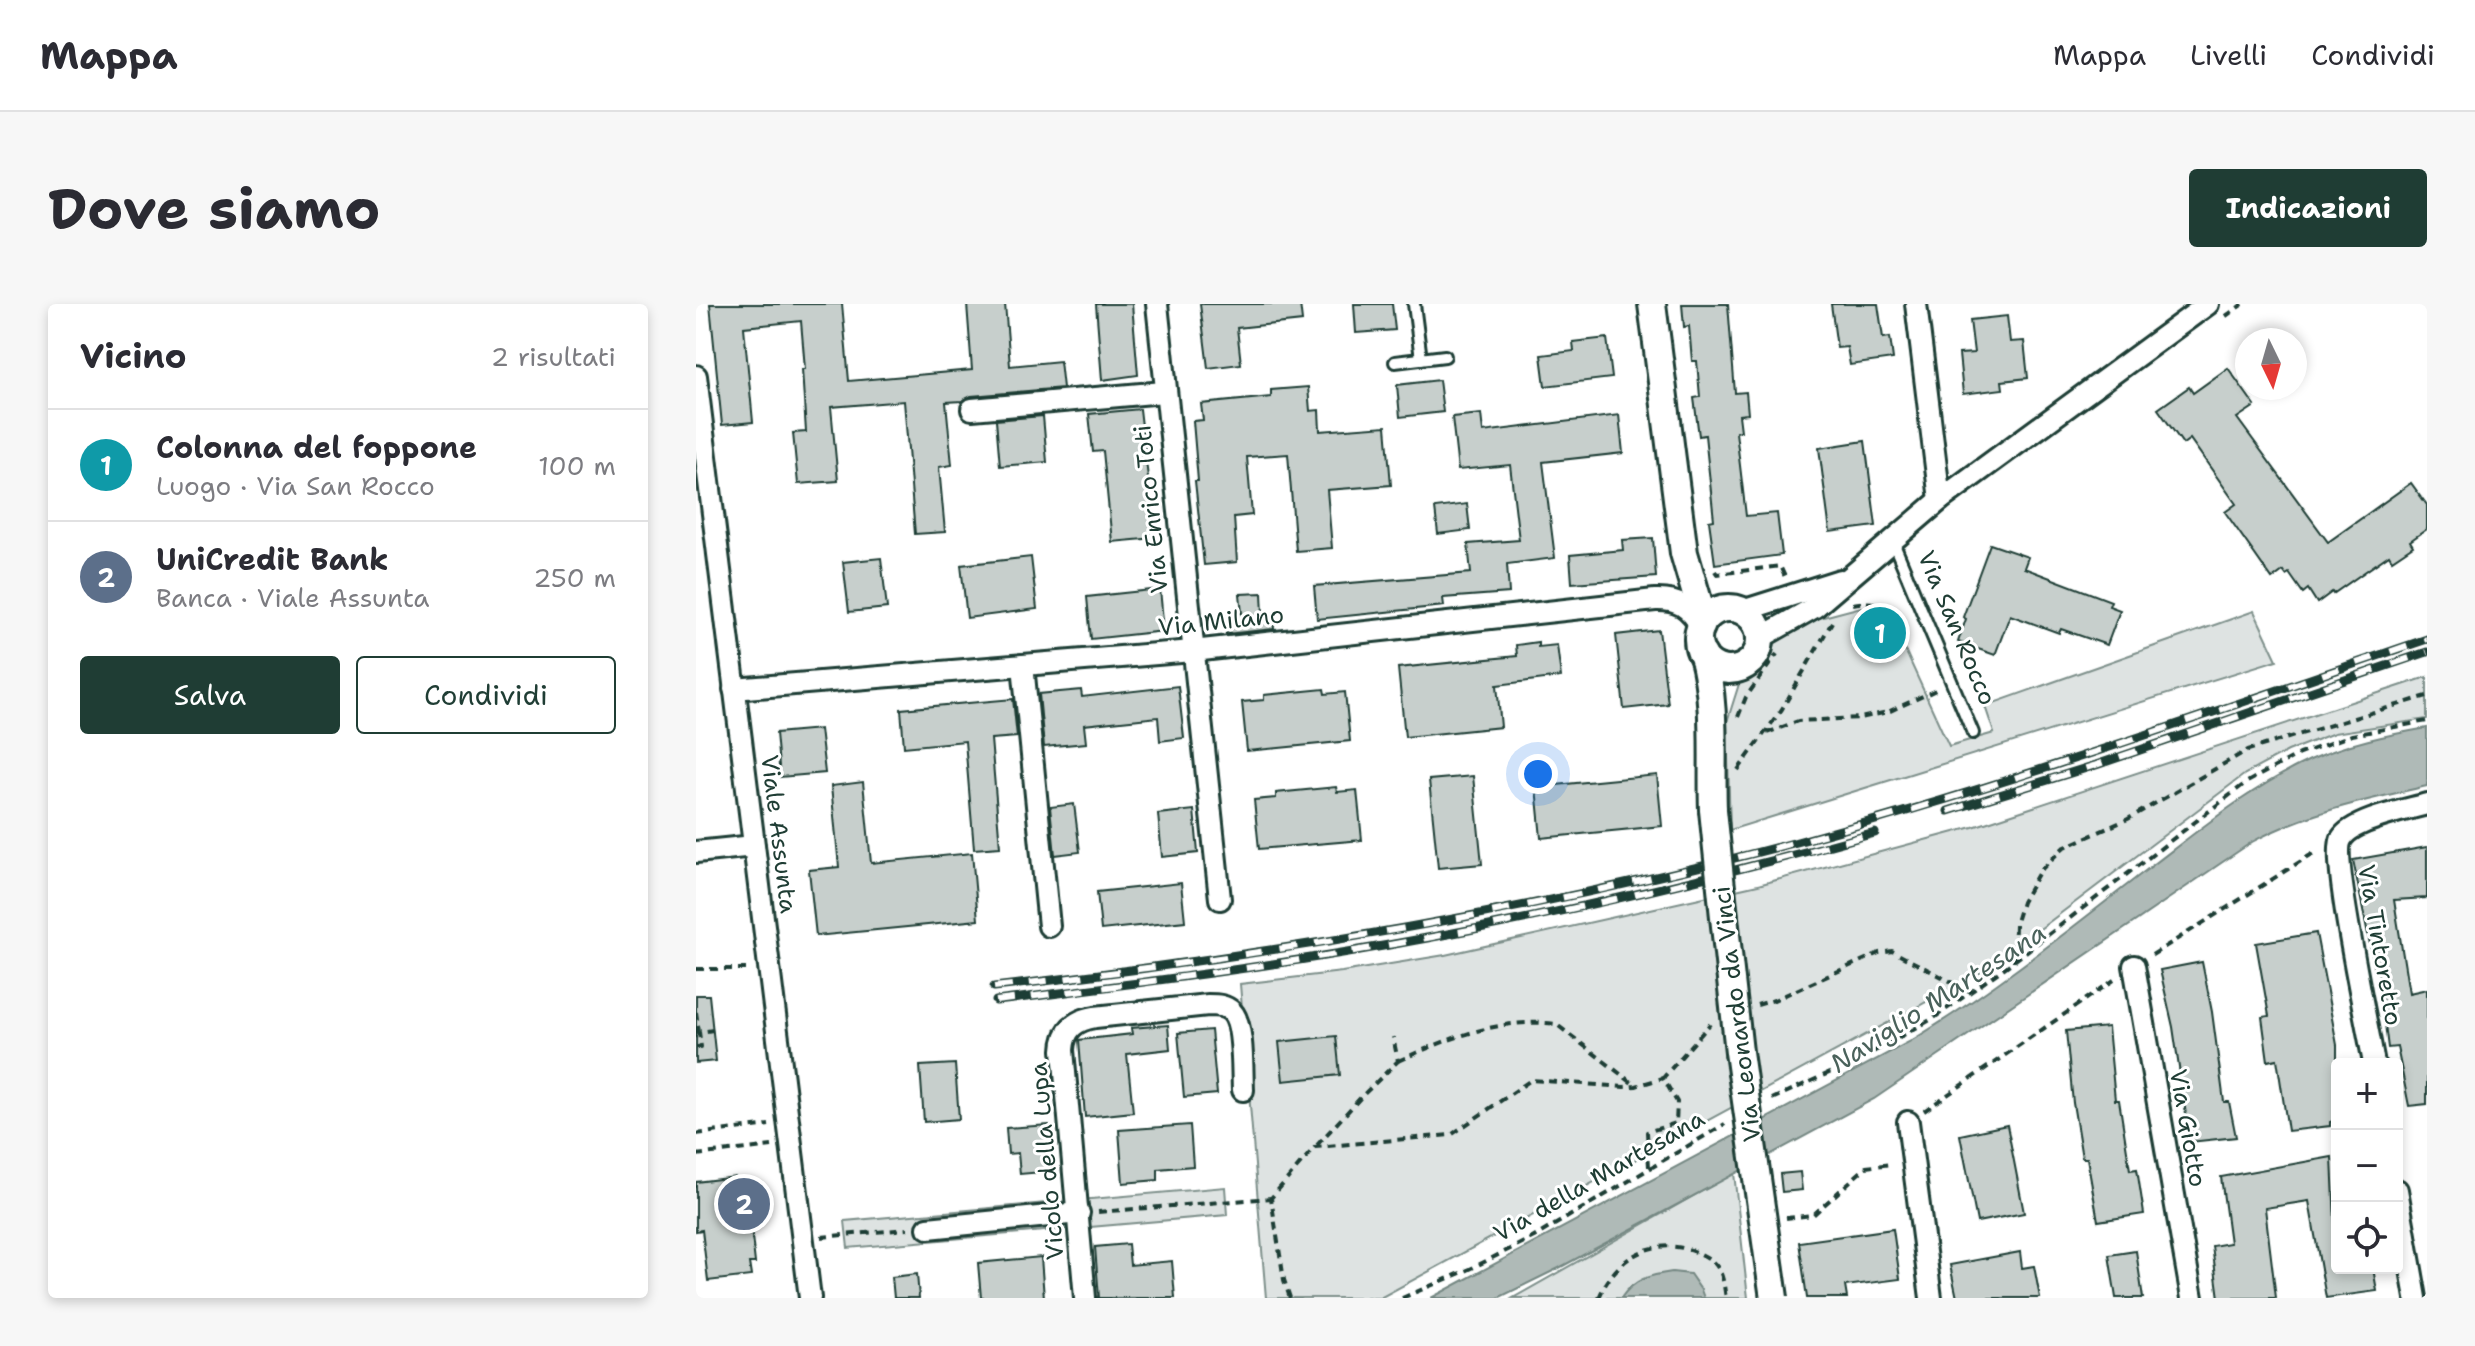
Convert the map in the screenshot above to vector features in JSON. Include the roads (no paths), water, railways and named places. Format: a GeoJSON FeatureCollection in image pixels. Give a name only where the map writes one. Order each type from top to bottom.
{"type":"FeatureCollection","features":[{"type":"Feature","properties":{"kind":"street","name":"Via Enrico Toti"},"geometry":{"type":"LineString","coordinates":[[1157,304],[1220,899]]}},
{"type":"Feature","properties":{"kind":"street"},"geometry":{"type":"LineString","coordinates":[[1652,304],[1683,546],[1698,565],[1710,589],[1756,624],[1770,643],[1744,666],[1732,670],[1721,668],[1714,666],[1703,655],[1698,642],[1701,627],[1698,565]]}},
{"type":"Feature","properties":{"kind":"street"},"geometry":{"type":"LineString","coordinates":[[1916,304],[1940,500]]}},
{"type":"Feature","properties":{"kind":"street","name":"Via San Rocco"},"geometry":{"type":"LineString","coordinates":[[1770,643],[1855,575],[1940,500],[2213,313]]}},
{"type":"Feature","properties":{"kind":"street","name":"Viale Assunta"},"geometry":{"type":"LineString","coordinates":[[696,376],[810,1298]]}},
{"type":"Feature","properties":{"kind":"street"},"geometry":{"type":"LineString","coordinates":[[972,409],[1164,392]]}},
{"type":"Feature","properties":{"kind":"street","name":"Via San Rocco"},"geometry":{"type":"LineString","coordinates":[[1740,610],[1855,575]]}},
{"type":"Feature","properties":{"kind":"street","name":"Via Milano"},"geometry":{"type":"LineString","coordinates":[[734,689],[1193,651],[1668,599],[1694,613],[1701,627]]}},
{"type":"Feature","properties":{"kind":"street"},"geometry":{"type":"LineString","coordinates":[[1701,627],[1717,611],[1728,608],[1740,610]]}},
{"type":"Feature","properties":{"kind":"street","name":"Via Leonardo da Vinci"},"geometry":{"type":"LineString","coordinates":[[1703,655],[1725,726]]}},
{"type":"Feature","properties":{"kind":"street"},"geometry":{"type":"LineString","coordinates":[[1023,665],[1049,926]]}},
{"type":"Feature","properties":{"kind":"street","name":"Via Leonardo da Vinci"},"geometry":{"type":"LineString","coordinates":[[1744,666],[1732,682],[1725,726],[1711,767],[1713,810],[1739,1052],[1774,1298]]}},
{"type":"Feature","properties":{"kind":"street","name":"Via Tintoretto"},"geometry":{"type":"LineString","coordinates":[[2373,1058],[2339,865],[2339,843],[2343,835],[2375,819],[2427,804]]}},
{"type":"Feature","properties":{"kind":"street"},"geometry":{"type":"LineString","coordinates":[[696,852],[754,846]]}},
{"type":"Feature","properties":{"kind":"street","name":"Via Giotto"},"geometry":{"type":"LineString","coordinates":[[2134,966],[2192,1298]]}},
{"type":"Feature","properties":{"kind":"street","name":"Vicolo della Lupa"},"geometry":{"type":"LineString","coordinates":[[1085,1298],[1063,1050],[1064,1039],[1071,1027],[1095,1017],[1208,1005],[1224,1007],[1231,1010],[1238,1022],[1243,1090]]}},
{"type":"Feature","properties":{"kind":"street"},"geometry":{"type":"LineString","coordinates":[[1908,1122],[1931,1298]]}},
{"type":"Feature","properties":{"kind":"street"},"geometry":{"type":"LineString","coordinates":[[2399,1202],[2416,1298]]}},
{"type":"Feature","properties":{"kind":"street"},"geometry":{"type":"LineString","coordinates":[[928,1228],[1079,1213]]}},
{"type":"Feature","properties":{"kind":"lane"},"geometry":{"type":"LineString","coordinates":[[1414,304],[1421,359]]}},
{"type":"Feature","properties":{"kind":"lane"},"geometry":{"type":"LineString","coordinates":[[1395,362],[1445,356]]}},
{"type":"Feature","properties":{"kind":"lane","name":"Via San Rocco"},"geometry":{"type":"LineString","coordinates":[[1893,542],[1973,733]]}},
{"type":"Feature","properties":{"kind":"railway"},"geometry":{"type":"LineString","coordinates":[[994,987],[1197,961],[1398,929],[1599,890],[1698,867],[1956,796],[2114,746],[2427,639]]}},
{"type":"Feature","properties":{"kind":"railway"},"geometry":{"type":"LineString","coordinates":[[1948,811],[2096,765],[2427,652]]}},
{"type":"Feature","properties":{"kind":"railway"},"geometry":{"type":"LineString","coordinates":[[996,1001],[1266,965],[1427,938],[1652,890],[1875,833]]}},
{"type":"Feature","properties":{"kind":"place","name":"Colonna del foppone"},"geometry":{"type":"Point","coordinates":[1880,633]}},
{"type":"Feature","properties":{"kind":"place","name":"UniCredit Bank"},"geometry":{"type":"Point","coordinates":[744,1204]}},
{"type":"Feature","properties":{"kind":"water label","name":"Naviglio Martesana"},"geometry":{"type":"Point","coordinates":[1938,998]}}]}
